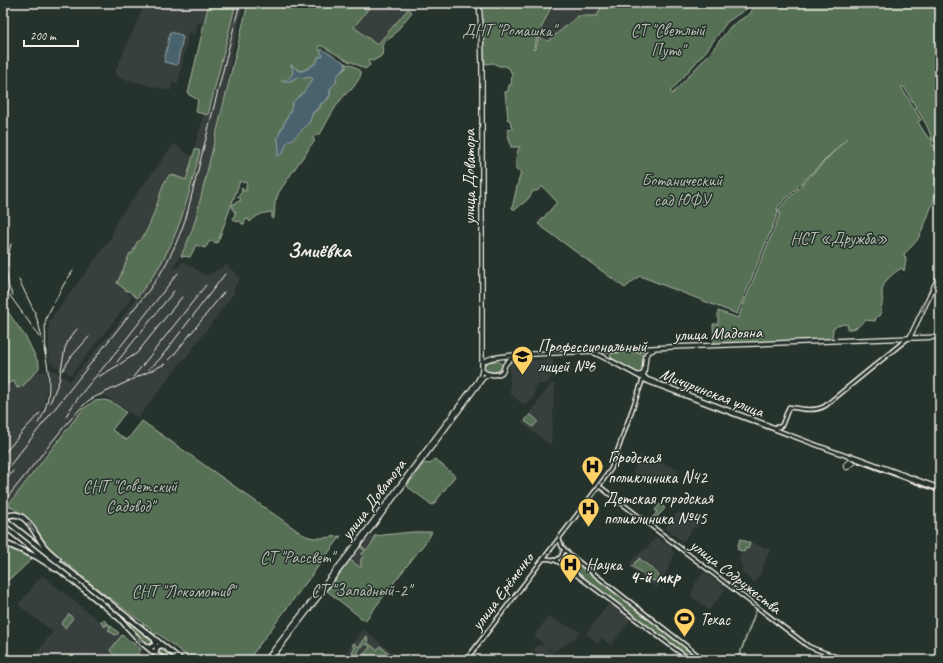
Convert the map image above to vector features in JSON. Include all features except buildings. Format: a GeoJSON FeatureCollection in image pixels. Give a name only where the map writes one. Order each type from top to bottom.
{"type":"FeatureCollection","features":[{"type":"Feature","properties":{"kind":"highway"},"geometry":{"type":"LineString","coordinates":[[164,660],[155,654],[112,612],[63,569],[62,563],[43,545],[24,518],[12,514],[3,518],[5,524],[63,569],[156,640],[181,660]]}},
{"type":"Feature","properties":{"kind":"highway"},"geometry":{"type":"LineString","coordinates":[[3,542],[37,557],[55,569],[63,569]]}},
{"type":"Feature","properties":{"kind":"highway"},"geometry":{"type":"LineString","coordinates":[[149,648],[155,645],[156,640]]}},
{"type":"Feature","properties":{"kind":"highway"},"geometry":{"type":"LineString","coordinates":[[155,654],[157,647],[162,645]]}},
{"type":"Feature","properties":{"kind":"main road","name":"улица Доватора"},"geometry":{"type":"LineString","coordinates":[[479,3],[482,66],[482,365]]}},
{"type":"Feature","properties":{"kind":"main road"},"geometry":{"type":"LineString","coordinates":[[776,427],[782,425],[789,407],[812,410],[826,406],[908,338],[940,274]]}},
{"type":"Feature","properties":{"kind":"main road","name":"улица Мадояна"},"geometry":{"type":"LineString","coordinates":[[496,358],[514,355],[940,337]]}},
{"type":"Feature","properties":{"kind":"main road","name":"улица Ерёменко"},"geometry":{"type":"LineString","coordinates":[[466,660],[611,469],[643,379],[645,357],[650,349]]}},
{"type":"Feature","properties":{"kind":"main road"},"geometry":{"type":"LineString","coordinates":[[482,350],[485,355],[490,358]]}},
{"type":"Feature","properties":{"kind":"main road"},"geometry":{"type":"LineString","coordinates":[[611,361],[609,356],[610,353],[620,350]]}},
{"type":"Feature","properties":{"kind":"main road"},"geometry":{"type":"LineString","coordinates":[[637,350],[645,357]]}},
{"type":"Feature","properties":{"kind":"main road","name":"Мичуринская улица"},"geometry":{"type":"LineString","coordinates":[[504,366],[514,357],[594,353],[643,379],[846,456],[853,456],[940,489]]}},
{"type":"Feature","properties":{"kind":"main road"},"geometry":{"type":"LineString","coordinates":[[496,358],[501,361],[504,366],[503,370],[500,373],[484,373],[482,370],[482,365],[485,360],[496,358]]}},
{"type":"Feature","properties":{"kind":"main road","name":"улица Доватора"},"geometry":{"type":"LineString","coordinates":[[266,660],[389,501],[477,382],[482,370]]}},
{"type":"Feature","properties":{"kind":"main road","name":"улица Доватора"},"geometry":{"type":"LineString","coordinates":[[270,660],[365,537],[483,378],[490,374]]}},
{"type":"Feature","properties":{"kind":"main road"},"geometry":{"type":"LineString","coordinates":[[641,383],[637,375],[644,374]]}},
{"type":"Feature","properties":{"kind":"main road","name":"Мичуринская улица"},"geometry":{"type":"LineString","coordinates":[[644,374],[647,379],[776,427],[779,431]]}},
{"type":"Feature","properties":{"kind":"main road","name":"улица Содружества"},"geometry":{"type":"LineString","coordinates":[[599,486],[808,646],[845,660]]}},
{"type":"Feature","properties":{"kind":"main road"},"geometry":{"type":"LineString","coordinates":[[554,560],[561,557],[563,549],[558,538]]}},
{"type":"Feature","properties":{"kind":"main road"},"geometry":{"type":"LineString","coordinates":[[552,546],[557,546],[563,549],[704,660]]}},
{"type":"Feature","properties":{"kind":"main road"},"geometry":{"type":"LineString","coordinates":[[550,550],[550,555],[554,560]]}},
{"type":"Feature","properties":{"kind":"main road"},"geometry":{"type":"LineString","coordinates":[[543,559],[554,560],[566,566],[690,660]]}},
{"type":"Feature","properties":{"kind":"shaded area"},"geometry":{"type":"Polygon","coordinates":[[[145,3],[210,3],[204,23],[198,22],[195,34],[192,34],[192,32],[189,31],[178,83],[172,83],[170,91],[120,78],[116,74],[116,70],[145,3]]]}},
{"type":"Feature","properties":{"kind":"shaded area"},"geometry":{"type":"Polygon","coordinates":[[[236,3],[244,3],[232,54],[224,98],[193,226],[173,268],[178,268],[183,261],[206,276],[227,265],[240,277],[234,289],[234,293],[138,418],[104,395],[101,398],[97,395],[89,401],[3,510],[3,385],[29,374],[42,371],[47,373],[47,389],[44,402],[46,402],[41,414],[45,413],[49,389],[49,369],[58,372],[59,375],[70,381],[118,324],[161,264],[158,262],[195,173],[199,151],[194,149],[236,3]]]}},
{"type":"Feature","properties":{"kind":"shaded area"},"geometry":{"type":"Polygon","coordinates":[[[373,3],[409,3],[411,5],[377,45],[354,27],[373,3]]]}},
{"type":"Feature","properties":{"kind":"shaded area"},"geometry":{"type":"Polygon","coordinates":[[[555,3],[603,3],[597,16],[578,16],[548,41],[539,37],[555,3]]]}},
{"type":"Feature","properties":{"kind":"shaded area"},"geometry":{"type":"Polygon","coordinates":[[[174,144],[192,157],[185,180],[180,186],[169,175],[164,182],[143,238],[137,242],[132,254],[130,253],[117,283],[131,296],[129,302],[71,375],[49,362],[48,325],[111,238],[115,223],[174,144]]]}},
{"type":"Feature","properties":{"kind":"shaded area","name":"Профессиональный лицей №6"},"geometry":{"type":"Polygon","coordinates":[[[553,359],[554,373],[547,384],[536,384],[533,399],[526,405],[510,393],[510,365],[512,363],[517,361],[553,359]]]}},
{"type":"Feature","properties":{"kind":"shaded area"},"geometry":{"type":"Polygon","coordinates":[[[552,383],[555,384],[551,444],[549,444],[522,423],[552,383]]]}},
{"type":"Feature","properties":{"kind":"shaded area"},"geometry":{"type":"Polygon","coordinates":[[[640,455],[678,469],[672,484],[649,476],[645,483],[633,472],[640,455]]]}},
{"type":"Feature","properties":{"kind":"shaded area"},"geometry":{"type":"Polygon","coordinates":[[[678,512],[701,522],[697,528],[693,528],[683,542],[665,528],[678,512]]]}},
{"type":"Feature","properties":{"kind":"shaded area"},"geometry":{"type":"Polygon","coordinates":[[[374,536],[374,541],[367,551],[361,546],[368,537],[374,536]]]}},
{"type":"Feature","properties":{"kind":"shaded area"},"geometry":{"type":"Polygon","coordinates":[[[656,537],[671,547],[674,555],[663,580],[657,588],[630,568],[632,560],[648,547],[656,537]]]}},
{"type":"Feature","properties":{"kind":"shaded area"},"geometry":{"type":"Polygon","coordinates":[[[740,539],[770,549],[760,575],[755,583],[740,571],[743,568],[739,559],[742,552],[736,550],[740,539]]]}},
{"type":"Feature","properties":{"kind":"shaded area"},"geometry":{"type":"Polygon","coordinates":[[[360,547],[365,551],[360,568],[350,560],[360,547]]]}},
{"type":"Feature","properties":{"kind":"shaded area"},"geometry":{"type":"Polygon","coordinates":[[[704,572],[726,589],[709,610],[691,596],[696,582],[704,572]]]}},
{"type":"Feature","properties":{"kind":"shaded area"},"geometry":{"type":"Polygon","coordinates":[[[42,575],[104,625],[106,623],[153,660],[37,660],[33,657],[53,632],[18,605],[42,575]]]}},
{"type":"Feature","properties":{"kind":"shaded area"},"geometry":{"type":"Polygon","coordinates":[[[609,603],[631,619],[611,645],[602,638],[598,643],[586,634],[609,603]]]}},
{"type":"Feature","properties":{"kind":"shaded area"},"geometry":{"type":"Polygon","coordinates":[[[548,617],[580,631],[575,638],[554,652],[545,645],[555,656],[553,660],[542,660],[533,649],[540,644],[542,646],[544,644],[534,636],[548,617]]]}},
{"type":"Feature","properties":{"kind":"shaded area"},"geometry":{"type":"Polygon","coordinates":[[[364,629],[370,635],[402,660],[340,660],[364,629]]]}},
{"type":"Feature","properties":{"kind":"green space"},"geometry":{"type":"Polygon","coordinates":[[[210,3],[236,3],[208,115],[196,112],[198,100],[188,94],[210,3]]]}},
{"type":"Feature","properties":{"kind":"green space"},"geometry":{"type":"Polygon","coordinates":[[[248,3],[373,3],[354,27],[377,45],[408,9],[412,12],[392,37],[385,41],[382,46],[382,55],[373,61],[369,60],[370,65],[365,69],[322,46],[319,46],[319,49],[323,56],[318,57],[308,68],[300,71],[291,65],[293,71],[292,76],[283,81],[288,82],[298,77],[312,77],[313,79],[303,93],[293,102],[278,138],[279,150],[277,156],[283,152],[286,144],[309,123],[313,113],[320,108],[320,104],[329,98],[330,88],[336,83],[338,75],[346,68],[345,63],[356,68],[361,74],[351,90],[339,102],[320,134],[314,137],[313,139],[315,141],[310,146],[279,192],[275,202],[274,218],[272,219],[272,212],[260,215],[250,222],[246,219],[244,224],[233,219],[236,211],[234,212],[232,205],[241,200],[237,197],[242,192],[242,188],[246,191],[247,183],[240,181],[217,243],[210,241],[205,248],[196,245],[190,257],[181,256],[195,221],[248,3]]]}},
{"type":"Feature","properties":{"kind":"green space"},"geometry":{"type":"Polygon","coordinates":[[[480,3],[553,3],[533,50],[535,49],[539,37],[548,41],[578,16],[597,16],[603,3],[940,3],[940,143],[937,143],[932,139],[927,126],[904,87],[901,87],[921,120],[918,122],[926,135],[932,140],[932,146],[940,144],[940,161],[937,165],[936,177],[939,186],[940,165],[940,190],[938,190],[919,237],[904,254],[906,260],[904,271],[902,268],[892,275],[884,284],[880,310],[882,311],[880,316],[877,316],[875,321],[865,320],[853,329],[847,329],[848,325],[843,324],[837,326],[833,329],[832,339],[714,344],[713,324],[718,324],[718,311],[738,318],[780,214],[778,210],[847,138],[777,208],[778,213],[737,314],[640,276],[625,288],[538,224],[557,202],[543,187],[537,191],[533,191],[526,201],[516,209],[513,209],[521,173],[516,170],[518,149],[520,147],[511,147],[507,130],[512,129],[510,120],[507,118],[505,92],[508,91],[509,85],[511,85],[512,74],[509,68],[505,66],[499,66],[493,63],[485,64],[480,3]],[[752,5],[727,22],[707,50],[670,92],[672,94],[710,53],[731,26],[752,12],[752,5]]]}},
{"type":"Feature","properties":{"kind":"green space"},"geometry":{"type":"Polygon","coordinates":[[[195,149],[200,151],[185,206],[176,232],[161,263],[137,298],[117,283],[130,253],[132,254],[137,242],[141,239],[149,225],[163,185],[170,174],[186,180],[195,149]]]}},
{"type":"Feature","properties":{"kind":"green space"},"geometry":{"type":"Polygon","coordinates":[[[3,305],[27,339],[39,364],[39,368],[23,386],[17,388],[14,381],[3,385],[3,305]]]}},
{"type":"Feature","properties":{"kind":"green space"},"geometry":{"type":"Polygon","coordinates":[[[638,352],[642,354],[643,357],[642,372],[640,374],[613,359],[610,355],[613,353],[638,352]]]}},
{"type":"Feature","properties":{"kind":"green space"},"geometry":{"type":"Polygon","coordinates":[[[488,361],[498,361],[502,364],[501,369],[489,372],[484,367],[488,361]]]}},
{"type":"Feature","properties":{"kind":"green space"},"geometry":{"type":"Polygon","coordinates":[[[103,400],[112,402],[126,412],[112,430],[127,440],[142,421],[302,534],[316,538],[341,536],[248,660],[192,660],[157,633],[155,635],[148,630],[151,631],[152,629],[144,624],[143,625],[146,628],[142,625],[143,623],[72,568],[46,545],[26,517],[8,505],[83,409],[94,401],[103,400]]]}},
{"type":"Feature","properties":{"kind":"green space"},"geometry":{"type":"Polygon","coordinates":[[[530,414],[538,421],[533,427],[525,421],[530,414]]]}},
{"type":"Feature","properties":{"kind":"green space"},"geometry":{"type":"Polygon","coordinates":[[[435,459],[455,476],[432,505],[407,486],[415,477],[422,465],[425,463],[430,464],[435,459]]]}},
{"type":"Feature","properties":{"kind":"green space"},"geometry":{"type":"Polygon","coordinates":[[[660,504],[665,508],[655,521],[652,518],[657,512],[655,510],[660,504]]]}},
{"type":"Feature","properties":{"kind":"green space","name":"СТ \"Западный-2\""},"geometry":{"type":"Polygon","coordinates":[[[412,532],[432,532],[365,621],[327,591],[350,560],[360,567],[362,566],[360,564],[362,562],[360,561],[363,556],[361,554],[365,551],[360,547],[361,546],[367,550],[374,541],[374,536],[412,532]]]}},
{"type":"Feature","properties":{"kind":"green space"},"geometry":{"type":"Polygon","coordinates":[[[740,539],[750,543],[748,549],[746,548],[744,552],[737,549],[740,539]]]}},
{"type":"Feature","properties":{"kind":"green space"},"geometry":{"type":"Polygon","coordinates":[[[3,545],[32,559],[15,575],[3,583],[3,545]]]}},
{"type":"Feature","properties":{"kind":"green space"},"geometry":{"type":"Polygon","coordinates":[[[565,553],[703,660],[692,660],[559,561],[565,553]]]}},
{"type":"Feature","properties":{"kind":"green space"},"geometry":{"type":"Polygon","coordinates":[[[639,558],[657,573],[659,577],[657,580],[651,580],[632,566],[634,566],[635,562],[639,560],[639,558]]]}},
{"type":"Feature","properties":{"kind":"green space"},"geometry":{"type":"Polygon","coordinates":[[[76,579],[153,641],[154,644],[150,645],[138,635],[116,612],[75,580],[76,579]]]}},
{"type":"Feature","properties":{"kind":"green space"},"geometry":{"type":"Polygon","coordinates":[[[757,609],[738,660],[737,660],[756,610],[757,609]]]}},
{"type":"Feature","properties":{"kind":"green space"},"geometry":{"type":"Polygon","coordinates":[[[69,614],[73,618],[65,628],[61,624],[69,614]]]}},
{"type":"Feature","properties":{"kind":"green space"},"geometry":{"type":"Polygon","coordinates":[[[103,620],[119,633],[115,635],[108,630],[110,627],[106,624],[105,627],[100,622],[103,620]]]}},
{"type":"Feature","properties":{"kind":"green space"},"geometry":{"type":"Polygon","coordinates":[[[122,635],[141,649],[133,660],[119,660],[110,651],[122,635]]]}},
{"type":"Feature","properties":{"kind":"green space"},"geometry":{"type":"Polygon","coordinates":[[[367,636],[368,643],[377,650],[380,646],[394,657],[392,660],[388,658],[387,660],[384,657],[382,660],[357,660],[352,653],[355,648],[352,645],[354,643],[359,647],[367,636]],[[366,644],[359,649],[358,657],[360,659],[370,647],[366,644]]]}},
{"type":"Feature","properties":{"kind":"green space"},"geometry":{"type":"Polygon","coordinates":[[[160,647],[178,660],[166,660],[157,652],[158,648],[160,647]]]}},
{"type":"Feature","properties":{"kind":"water"},"geometry":{"type":"Polygon","coordinates":[[[170,32],[182,35],[181,37],[183,37],[177,65],[164,62],[170,32]]]}},
{"type":"Feature","properties":{"kind":"water"},"geometry":{"type":"Polygon","coordinates":[[[322,49],[345,63],[345,68],[337,75],[336,83],[332,86],[330,95],[325,102],[320,104],[320,107],[313,112],[307,125],[286,144],[283,153],[277,156],[279,150],[278,138],[293,102],[303,93],[313,79],[311,77],[298,77],[288,82],[281,81],[288,79],[292,75],[293,71],[291,65],[302,71],[315,64],[318,61],[318,57],[323,56],[320,50],[322,49]]]}},
{"type":"Feature","properties":{"kind":"tram line"},"geometry":{"type":"LineString","coordinates":[[940,492],[853,460],[847,460],[843,465],[844,469],[847,470],[858,463],[940,493]]}},
{"type":"Feature","properties":{"kind":"railway"},"geometry":{"type":"LineString","coordinates":[[3,474],[149,290],[170,256],[187,214],[240,3]]}},
{"type":"Feature","properties":{"kind":"railway"},"geometry":{"type":"LineString","coordinates":[[8,267],[8,257],[11,244]]}},
{"type":"Feature","properties":{"kind":"railway"},"geometry":{"type":"LineString","coordinates":[[3,258],[9,288],[13,295]]}},
{"type":"Feature","properties":{"kind":"railway"},"geometry":{"type":"LineString","coordinates":[[19,280],[35,313],[46,355],[45,323],[47,316],[64,284],[73,271]]}},
{"type":"Feature","properties":{"kind":"railway"},"geometry":{"type":"LineString","coordinates":[[66,416],[80,395],[178,273]]}},
{"type":"Feature","properties":{"kind":"railway"},"geometry":{"type":"LineString","coordinates":[[149,369],[159,360],[225,274]]}},
{"type":"Feature","properties":{"kind":"railway"},"geometry":{"type":"LineString","coordinates":[[133,377],[206,285]]}},
{"type":"Feature","properties":{"kind":"railway"},"geometry":{"type":"LineString","coordinates":[[3,286],[39,337]]}},
{"type":"Feature","properties":{"kind":"railway"},"geometry":{"type":"LineString","coordinates":[[117,362],[174,291]]}},
{"type":"Feature","properties":{"kind":"railway"},"geometry":{"type":"LineString","coordinates":[[3,503],[63,428],[88,401],[165,364],[224,292]]}},
{"type":"Feature","properties":{"kind":"railway"},"geometry":{"type":"LineString","coordinates":[[98,377],[137,353],[182,297]]}},
{"type":"Feature","properties":{"kind":"railway"},"geometry":{"type":"LineString","coordinates":[[50,403],[59,381],[65,348],[69,339],[77,329]]}},
{"type":"Feature","properties":{"kind":"railway"},"geometry":{"type":"LineString","coordinates":[[63,370],[71,357],[89,337]]}},
{"type":"Feature","properties":{"kind":"railway"},"geometry":{"type":"LineString","coordinates":[[38,423],[45,411],[48,400],[48,371],[44,350]]}},
{"type":"Feature","properties":{"kind":"railway"},"geometry":{"type":"LineString","coordinates":[[3,455],[40,413]]}},
{"type":"Feature","properties":{"kind":"railway"},"geometry":{"type":"LineString","coordinates":[[3,484],[13,471]]}},
{"type":"Feature","properties":{"kind":"place","name":"Профессиональный лицей №6"},"geometry":{"type":"Point","coordinates":[523,376]}},
{"type":"Feature","properties":{"kind":"place","name":"Городская поликлиника N42"},"geometry":{"type":"Point","coordinates":[593,486]}},
{"type":"Feature","properties":{"kind":"place","name":"Детская городская поликлиника №45"},"geometry":{"type":"Point","coordinates":[589,528]}},
{"type":"Feature","properties":{"kind":"place","name":"Наука"},"geometry":{"type":"Point","coordinates":[571,584]}},
{"type":"Feature","properties":{"kind":"place","name":"Техас"},"geometry":{"type":"Point","coordinates":[684,638]}},
{"type":"Feature","properties":{"kind":"district","name":"Змиёвка"},"geometry":{"type":"Point","coordinates":[319,250]}},
{"type":"Feature","properties":{"kind":"district","name":"4-й мкр"},"geometry":{"type":"Point","coordinates":[655,577]}},
{"type":"Feature","properties":{"kind":"park label","name":"ДНТ \"Ромашка\""},"geometry":{"type":"Point","coordinates":[509,30]}},
{"type":"Feature","properties":{"kind":"park label","name":"СТ \"Светлый Путь\""},"geometry":{"type":"Point","coordinates":[668,40]}},
{"type":"Feature","properties":{"kind":"park label","name":"Ботанический сад ЮФУ"},"geometry":{"type":"Point","coordinates":[682,190]}},
{"type":"Feature","properties":{"kind":"park label","name":"НСТ «Дружба»"},"geometry":{"type":"Point","coordinates":[839,238]}},
{"type":"Feature","properties":{"kind":"park label","name":"СНТ \"Советский Садовод\""},"geometry":{"type":"Point","coordinates":[130,496]}},
{"type":"Feature","properties":{"kind":"park label","name":"СТ \"Рассвет\""},"geometry":{"type":"Point","coordinates":[297,557]}},
{"type":"Feature","properties":{"kind":"park label","name":"СНТ \"Локомотив\""},"geometry":{"type":"Point","coordinates":[183,591]}}]}
